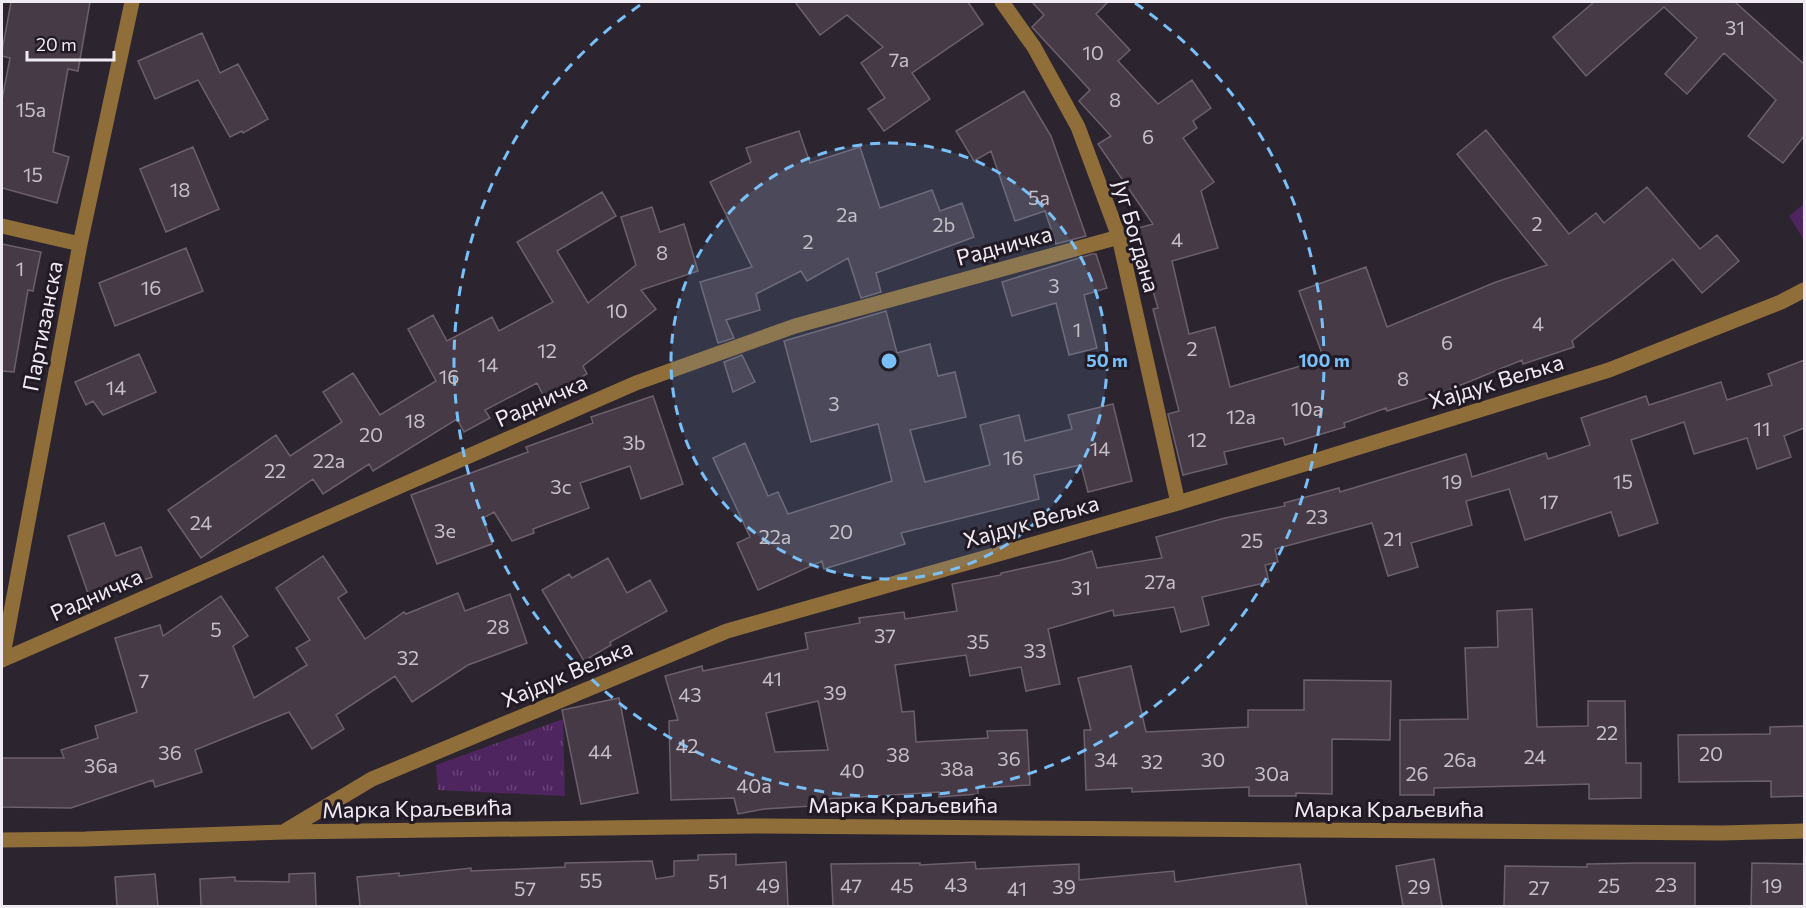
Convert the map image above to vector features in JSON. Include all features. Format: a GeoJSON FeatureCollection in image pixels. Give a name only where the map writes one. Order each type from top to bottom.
{"type":"FeatureCollection","features":[{"type":"Feature","properties":{"kind":"street","name":"Партизанска"},"geometry":{"type":"LineString","coordinates":[[2,660],[80,244],[132,2]]}},
{"type":"Feature","properties":{"kind":"street","name":"Југ Богдана"},"geometry":{"type":"LineString","coordinates":[[1002,2],[1034,47],[1078,128],[1119,237],[1178,503]]}},
{"type":"Feature","properties":{"kind":"street"},"geometry":{"type":"LineString","coordinates":[[2,226],[80,244]]}},
{"type":"Feature","properties":{"kind":"street","name":"Радничка"},"geometry":{"type":"LineString","coordinates":[[2,660],[636,383],[795,326],[1119,237]]}},
{"type":"Feature","properties":{"kind":"street","name":"Хајдук Вељка"},"geometry":{"type":"LineString","coordinates":[[285,832],[372,779],[727,631],[1178,503],[1609,369],[1781,302],[1804,290]]}},
{"type":"Feature","properties":{"kind":"street","name":"Марка Краљевића"},"geometry":{"type":"LineString","coordinates":[[2,840],[285,832],[751,826],[1722,833],[1804,831]]}},
{"type":"Feature","properties":{"kind":"green space"},"geometry":{"type":"Polygon","coordinates":[[[1804,204],[1804,240],[1789,216],[1804,204]]]}},
{"type":"Feature","properties":{"kind":"green space"},"geometry":{"type":"Polygon","coordinates":[[[563,719],[565,796],[438,790],[436,765],[563,719]]]}},
{"type":"Feature","properties":{"kind":"building"},"geometry":{"type":"Polygon","coordinates":[[[11,2],[90,2],[78,71],[68,69],[53,152],[69,157],[57,203],[2,188],[2,100],[10,58],[2,56],[2,51],[11,2]]]}},
{"type":"Feature","properties":{"kind":"building"},"geometry":{"type":"Polygon","coordinates":[[[795,2],[968,2],[983,24],[912,73],[930,99],[884,131],[868,109],[885,98],[861,63],[883,47],[847,15],[820,35],[795,2]]]}},
{"type":"Feature","properties":{"kind":"building"},"geometry":{"type":"Polygon","coordinates":[[[1032,2],[1108,2],[1096,14],[1130,50],[1118,61],[1158,104],[1192,80],[1211,108],[1193,121],[1197,128],[1183,138],[1214,182],[1201,191],[1218,248],[1172,261],[1189,334],[1215,327],[1230,387],[1324,359],[1299,291],[1366,267],[1387,327],[1496,282],[1547,265],[1457,154],[1486,130],[1569,234],[1596,213],[1604,223],[1647,187],[1700,249],[1717,235],[1739,261],[1702,293],[1673,259],[1572,341],[1574,347],[1523,364],[1522,360],[1434,396],[1387,411],[1386,408],[1344,423],[1345,427],[1285,445],[1283,438],[1224,452],[1227,464],[1183,475],[1168,414],[1179,411],[1153,309],[1158,308],[1135,229],[1153,224],[1098,144],[1111,136],[1079,101],[1090,90],[1032,27],[1044,15],[1032,2]]]}},
{"type":"Feature","properties":{"kind":"building"},"geometry":{"type":"Polygon","coordinates":[[[1594,2],[1735,2],[1804,64],[1804,136],[1783,163],[1748,136],[1776,100],[1724,53],[1687,94],[1665,74],[1697,38],[1664,7],[1586,76],[1553,37],[1594,2]]]}},
{"type":"Feature","properties":{"kind":"building"},"geometry":{"type":"Polygon","coordinates":[[[202,33],[220,73],[238,64],[268,119],[243,133],[242,131],[230,137],[198,80],[155,99],[138,61],[202,33]]]}},
{"type":"Feature","properties":{"kind":"building"},"geometry":{"type":"Polygon","coordinates":[[[1024,91],[1051,136],[1086,236],[1056,244],[1045,211],[1015,221],[991,151],[974,161],[956,131],[1024,91]]]}},
{"type":"Feature","properties":{"kind":"building"},"geometry":{"type":"Polygon","coordinates":[[[799,131],[810,163],[860,147],[880,208],[932,190],[940,211],[962,203],[974,237],[876,273],[881,292],[861,298],[848,258],[807,281],[801,271],[756,294],[760,310],[726,320],[734,338],[718,343],[700,282],[752,267],[710,182],[751,162],[746,148],[799,131]]]}},
{"type":"Feature","properties":{"kind":"building"},"geometry":{"type":"Polygon","coordinates":[[[193,147],[219,209],[166,232],[140,169],[193,147]]]}},
{"type":"Feature","properties":{"kind":"building"},"geometry":{"type":"Polygon","coordinates":[[[602,192],[616,216],[557,251],[588,303],[636,265],[621,217],[652,207],[660,232],[684,224],[698,271],[641,290],[656,309],[583,366],[587,374],[544,397],[537,383],[485,410],[490,418],[464,432],[457,419],[373,471],[369,464],[323,494],[313,479],[201,558],[168,510],[276,435],[290,456],[342,422],[323,392],[353,373],[380,415],[436,381],[408,329],[433,315],[447,341],[492,317],[499,331],[553,302],[517,242],[602,192]]]}},
{"type":"Feature","properties":{"kind":"building"},"geometry":{"type":"Polygon","coordinates":[[[2,244],[41,252],[33,291],[28,290],[14,372],[2,371],[2,244]]]}},
{"type":"Feature","properties":{"kind":"building"},"geometry":{"type":"Polygon","coordinates":[[[186,248],[203,291],[115,326],[99,283],[186,248]]]}},
{"type":"Feature","properties":{"kind":"building"},"geometry":{"type":"Polygon","coordinates":[[[1096,254],[1107,288],[1084,295],[1097,348],[1069,355],[1056,303],[1012,316],[1002,282],[1096,254]]]}},
{"type":"Feature","properties":{"kind":"building"},"geometry":{"type":"Polygon","coordinates":[[[886,311],[897,353],[930,344],[938,376],[955,372],[966,417],[910,430],[925,482],[990,465],[980,425],[1019,415],[1025,441],[1072,429],[1068,415],[1113,404],[1132,481],[1088,492],[1081,465],[1034,475],[1039,499],[901,533],[905,544],[824,569],[822,561],[758,590],[737,543],[750,537],[713,458],[745,443],[768,496],[778,492],[788,514],[892,481],[878,424],[811,442],[784,341],[886,311]]]}},
{"type":"Feature","properties":{"kind":"building"},"geometry":{"type":"Polygon","coordinates":[[[139,354],[156,392],[103,415],[93,401],[86,405],[75,382],[139,354]]]}},
{"type":"Feature","properties":{"kind":"building"},"geometry":{"type":"Polygon","coordinates":[[[742,355],[755,382],[733,392],[724,362],[742,355]]]}},
{"type":"Feature","properties":{"kind":"building"},"geometry":{"type":"Polygon","coordinates":[[[1804,360],[1804,428],[1784,436],[1791,457],[1757,469],[1747,438],[1694,454],[1684,422],[1631,440],[1658,523],[1619,536],[1611,512],[1525,540],[1509,489],[1466,501],[1472,525],[1411,543],[1418,567],[1388,576],[1372,523],[1275,549],[1278,562],[1265,565],[1269,582],[1202,597],[1209,625],[1181,632],[1174,607],[1114,616],[1113,610],[1048,629],[1060,684],[1026,691],[1021,667],[970,676],[966,655],[895,665],[902,712],[914,711],[916,742],[988,738],[987,731],[1027,730],[1030,785],[978,788],[978,794],[939,797],[939,792],[826,799],[827,805],[764,809],[738,814],[734,798],[671,800],[669,721],[678,720],[665,676],[702,666],[703,671],[808,649],[805,633],[860,623],[859,618],[904,612],[905,619],[957,611],[952,584],[1001,575],[1001,573],[1092,551],[1097,568],[1162,558],[1156,537],[1225,518],[1285,506],[1284,503],[1339,488],[1340,492],[1466,454],[1472,477],[1546,453],[1548,459],[1590,445],[1581,418],[1646,396],[1649,405],[1721,382],[1727,400],[1772,385],[1768,374],[1804,360]],[[818,701],[766,713],[775,752],[828,750],[818,701]]]}},
{"type":"Feature","properties":{"kind":"building"},"geometry":{"type":"Polygon","coordinates":[[[653,396],[683,484],[641,499],[630,466],[580,483],[589,508],[533,529],[534,533],[512,541],[494,512],[483,518],[492,544],[437,564],[411,495],[528,452],[526,447],[593,423],[591,417],[653,396]]]}},
{"type":"Feature","properties":{"kind":"building"},"geometry":{"type":"Polygon","coordinates":[[[104,523],[116,556],[141,547],[152,577],[90,599],[68,536],[104,523]]]}},
{"type":"Feature","properties":{"kind":"building"},"geometry":{"type":"Polygon","coordinates":[[[323,556],[347,592],[338,598],[365,639],[404,612],[406,614],[458,593],[465,611],[510,594],[527,643],[468,665],[412,702],[395,676],[336,715],[344,729],[312,749],[289,712],[195,750],[202,772],[155,787],[153,780],[71,808],[2,807],[2,758],[64,758],[61,750],[98,738],[95,726],[137,712],[115,638],[160,625],[163,636],[221,596],[248,636],[233,646],[254,698],[307,665],[296,648],[310,640],[276,588],[323,556]]]}},
{"type":"Feature","properties":{"kind":"building"},"geometry":{"type":"Polygon","coordinates":[[[608,558],[627,593],[650,580],[667,611],[610,642],[611,645],[584,661],[542,590],[569,574],[572,578],[608,558]]]}},
{"type":"Feature","properties":{"kind":"building"},"geometry":{"type":"Polygon","coordinates":[[[1532,609],[1537,727],[1588,726],[1588,701],[1625,701],[1626,763],[1641,763],[1641,798],[1589,799],[1589,784],[1434,788],[1434,795],[1400,795],[1400,720],[1468,719],[1465,648],[1498,647],[1497,611],[1532,609]]]}},
{"type":"Feature","properties":{"kind":"building"},"geometry":{"type":"Polygon","coordinates":[[[1131,666],[1146,732],[1248,727],[1248,710],[1304,710],[1304,680],[1391,681],[1390,740],[1332,739],[1332,794],[1296,793],[1296,796],[1249,796],[1249,787],[1132,792],[1132,788],[1086,790],[1084,730],[1091,730],[1078,678],[1131,666]]]}},
{"type":"Feature","properties":{"kind":"building"},"geometry":{"type":"Polygon","coordinates":[[[619,698],[638,793],[581,804],[562,710],[619,698]]]}},
{"type":"Feature","properties":{"kind":"building"},"geometry":{"type":"Polygon","coordinates":[[[1804,726],[1804,796],[1771,797],[1771,781],[1679,782],[1678,735],[1770,734],[1770,727],[1804,726]]]}},
{"type":"Feature","properties":{"kind":"building"},"geometry":{"type":"Polygon","coordinates":[[[736,854],[736,865],[786,862],[788,906],[360,906],[357,877],[399,873],[399,876],[471,868],[471,871],[565,867],[565,863],[652,861],[656,879],[674,876],[674,861],[698,860],[698,855],[736,854]]]}},
{"type":"Feature","properties":{"kind":"building"},"geometry":{"type":"Polygon","coordinates":[[[1434,859],[1442,906],[1403,906],[1396,866],[1434,859]]]}},
{"type":"Feature","properties":{"kind":"building"},"geometry":{"type":"Polygon","coordinates":[[[975,862],[976,869],[1079,864],[1079,880],[1174,871],[1175,882],[1300,864],[1307,906],[833,906],[831,864],[920,863],[920,865],[975,862]]]}},
{"type":"Feature","properties":{"kind":"building"},"geometry":{"type":"Polygon","coordinates":[[[1695,863],[1695,906],[1504,906],[1505,866],[1587,867],[1587,864],[1695,863]]]}},
{"type":"Feature","properties":{"kind":"building"},"geometry":{"type":"Polygon","coordinates":[[[1752,863],[1804,864],[1804,906],[1751,906],[1752,863]]]}},
{"type":"Feature","properties":{"kind":"building"},"geometry":{"type":"Polygon","coordinates":[[[315,873],[316,906],[201,906],[200,879],[235,877],[235,881],[289,882],[289,874],[315,873]]]}},
{"type":"Feature","properties":{"kind":"building"},"geometry":{"type":"Polygon","coordinates":[[[155,874],[158,906],[117,906],[115,877],[155,874]]]}}]}
